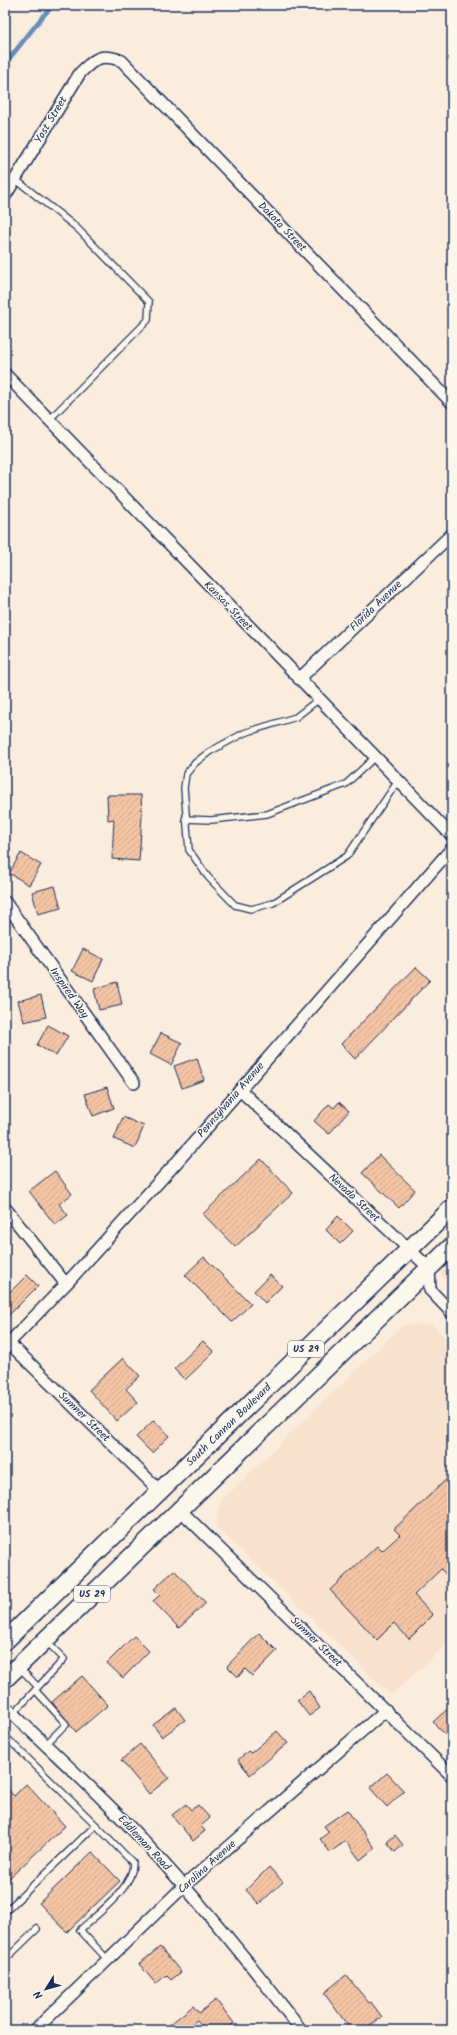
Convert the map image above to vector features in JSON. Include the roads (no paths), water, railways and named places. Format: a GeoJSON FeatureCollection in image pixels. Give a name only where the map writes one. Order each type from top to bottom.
{"type":"FeatureCollection","features":[{"type":"Feature","properties":{"kind":"main road","name":"South Cannon Boulevard"},"geometry":{"type":"LineString","coordinates":[[5,1641],[452,1208]]}},
{"type":"Feature","properties":{"kind":"main road","name":"US 29"},"geometry":{"type":"LineString","coordinates":[[5,1679],[452,1246]]}},
{"type":"Feature","properties":{"kind":"street","name":"Yost Street"},"geometry":{"type":"LineString","coordinates":[[5,196],[80,73],[91,62],[108,56]]}},
{"type":"Feature","properties":{"kind":"street","name":"Dakota Street"},"geometry":{"type":"LineString","coordinates":[[108,56],[122,60],[452,403]]}},
{"type":"Feature","properties":{"kind":"street","name":"Kansas Street"},"geometry":{"type":"LineString","coordinates":[[5,374],[452,836]]}},
{"type":"Feature","properties":{"kind":"street","name":"Florida Avenue"},"geometry":{"type":"LineString","coordinates":[[300,680],[452,534]]}},
{"type":"Feature","properties":{"kind":"street","name":"Pennsylvania Avenue"},"geometry":{"type":"LineString","coordinates":[[7,1345],[66,1284],[240,1090],[452,848]]}},
{"type":"Feature","properties":{"kind":"street","name":"Inspired Way"},"geometry":{"type":"LineString","coordinates":[[5,902],[134,1083]]}},
{"type":"Feature","properties":{"kind":"street","name":"Nevada Street"},"geometry":{"type":"LineString","coordinates":[[240,1090],[429,1268]]}},
{"type":"Feature","properties":{"kind":"street"},"geometry":{"type":"LineString","coordinates":[[5,1208],[66,1284]]}},
{"type":"Feature","properties":{"kind":"street"},"geometry":{"type":"LineString","coordinates":[[429,1268],[430,1290],[452,1313]]}},
{"type":"Feature","properties":{"kind":"street","name":"Sumner Street"},"geometry":{"type":"LineString","coordinates":[[7,1345],[160,1491]]}},
{"type":"Feature","properties":{"kind":"street","name":"Sumner Street"},"geometry":{"type":"LineString","coordinates":[[179,1509],[452,1776]]}},
{"type":"Feature","properties":{"kind":"street","name":"Eddleman Road"},"geometry":{"type":"LineString","coordinates":[[9,1710],[131,1827],[184,1886],[271,1990],[301,2030]]}},
{"type":"Feature","properties":{"kind":"street","name":"Carolina Avenue"},"geometry":{"type":"LineString","coordinates":[[35,2030],[184,1886],[386,1710]]}},
{"type":"Feature","properties":{"kind":"lane"},"geometry":{"type":"LineString","coordinates":[[15,179],[77,228],[149,302],[148,320],[49,420]]}},
{"type":"Feature","properties":{"kind":"lane"},"geometry":{"type":"LineString","coordinates":[[318,699],[296,717],[244,733],[209,752],[195,763],[186,774],[184,788],[185,819],[189,850],[204,871],[235,905],[250,909],[273,903],[347,856],[398,781]]}},
{"type":"Feature","properties":{"kind":"lane"},"geometry":{"type":"LineString","coordinates":[[185,819],[211,820],[267,814],[346,784],[375,757]]}},
{"type":"Feature","properties":{"kind":"lane"},"geometry":{"type":"LineString","coordinates":[[9,1710],[36,1689],[64,1659],[44,1640]]}},
{"type":"Feature","properties":{"kind":"lane"},"geometry":{"type":"LineString","coordinates":[[18,1667],[66,1724],[45,1744]]}},
{"type":"Feature","properties":{"kind":"lane"},"geometry":{"type":"LineString","coordinates":[[5,1740],[7,1738],[133,1863],[133,1872],[126,1886],[80,1930],[108,1960]]}},
{"type":"Feature","properties":{"kind":"lane"},"geometry":{"type":"LineString","coordinates":[[5,1912],[96,1825]]}},
{"type":"Feature","properties":{"kind":"lane"},"geometry":{"type":"LineString","coordinates":[[5,1960],[37,1929]]}},
{"type":"Feature","properties":{"kind":"waterway"},"geometry":{"type":"LineString","coordinates":[[5,64],[43,16],[54,5]]}}]}
